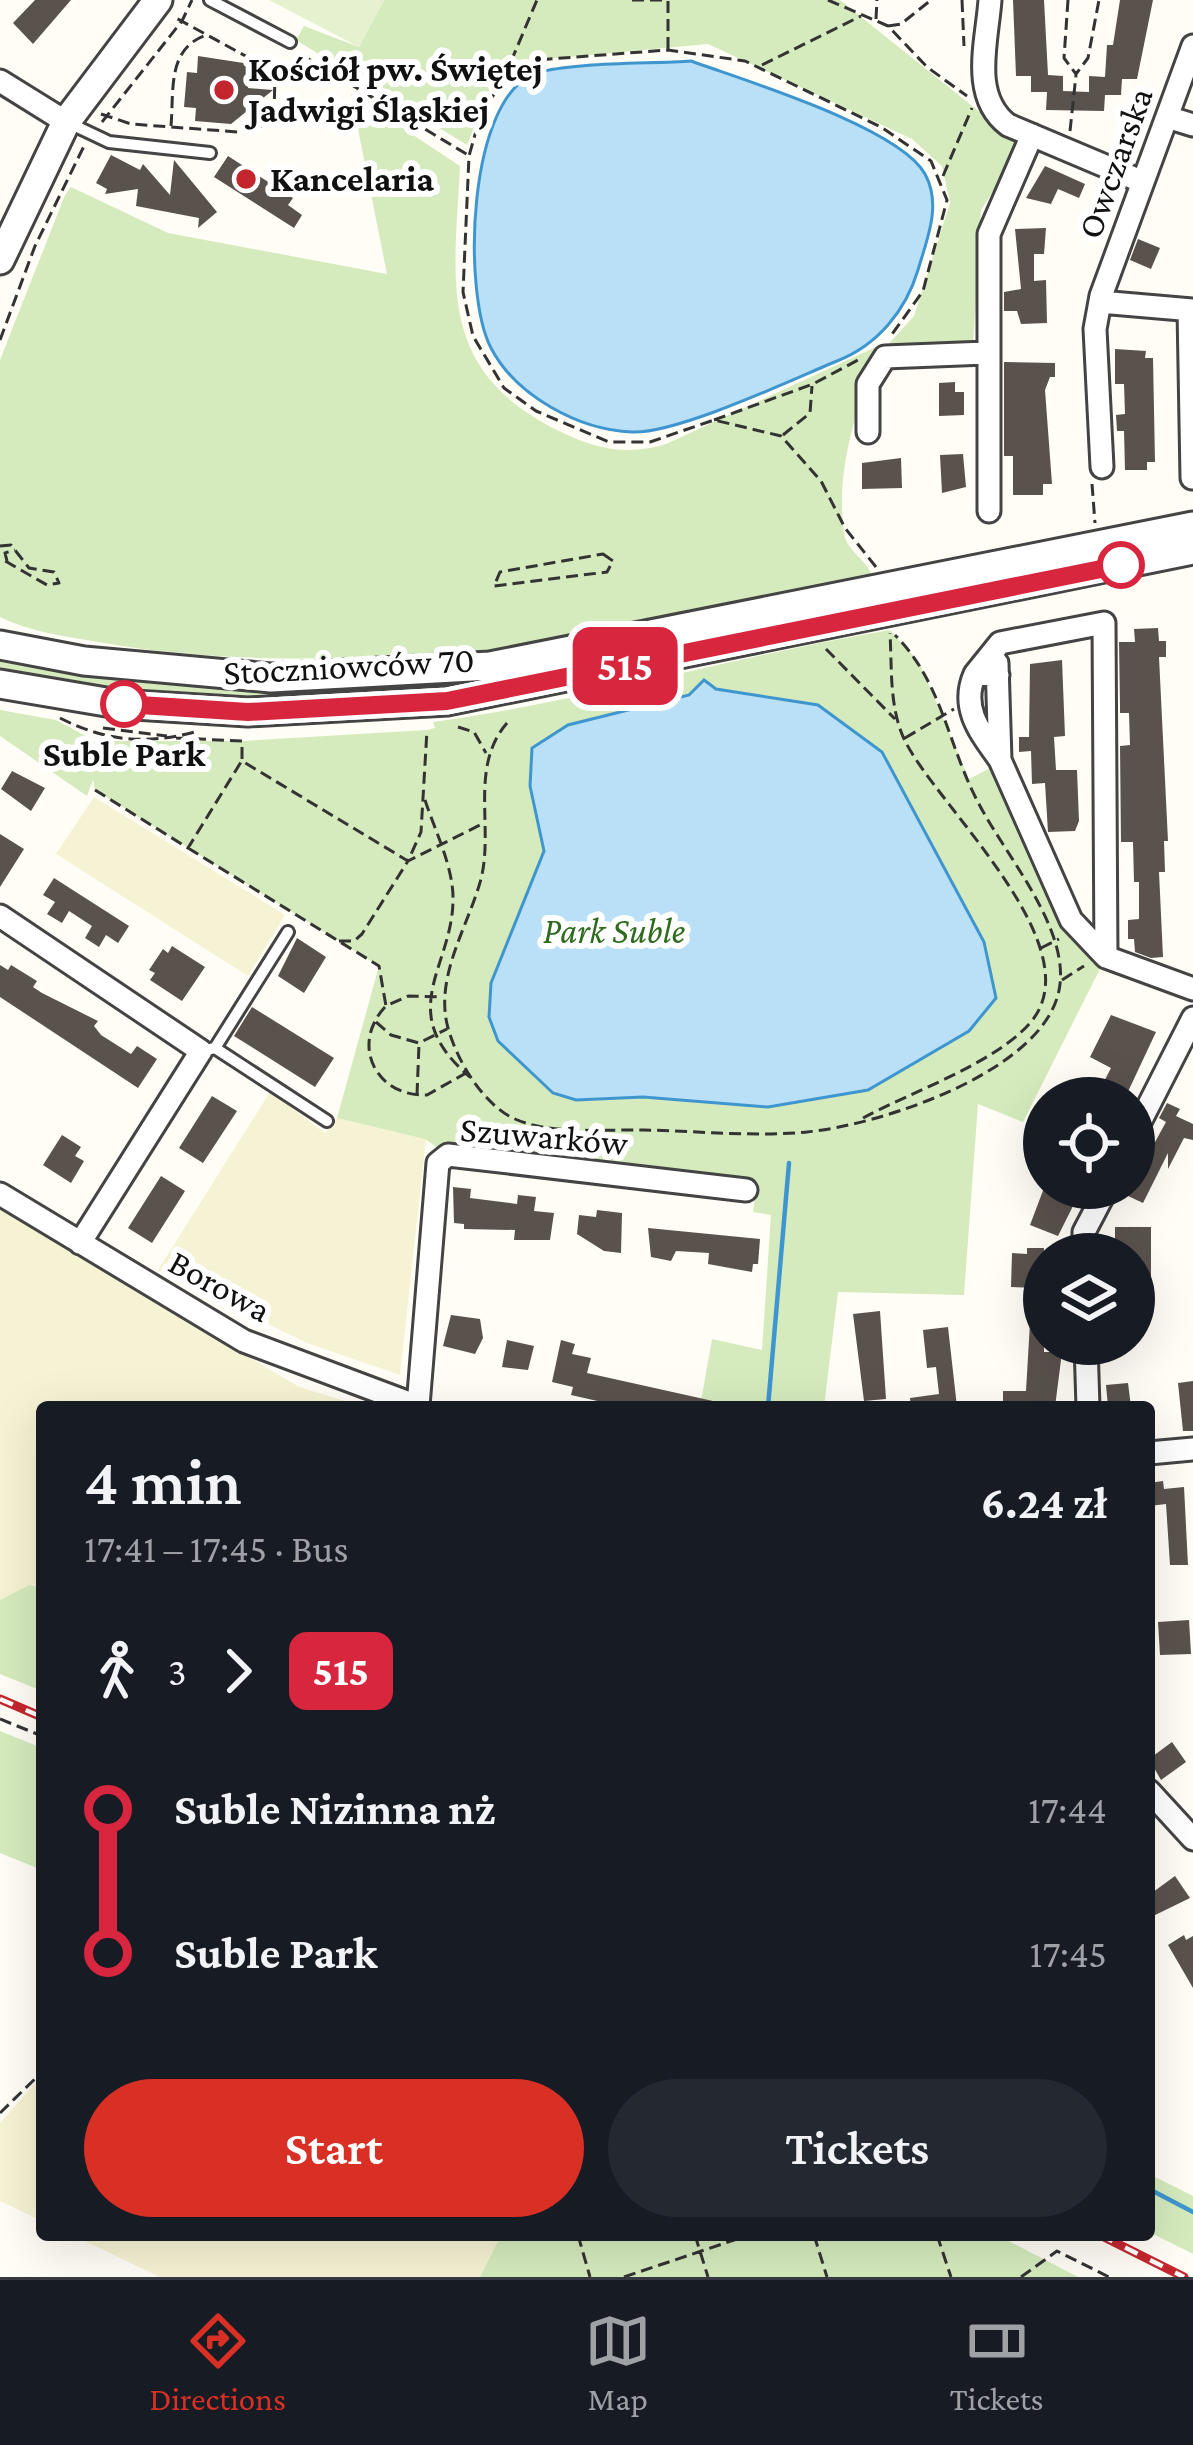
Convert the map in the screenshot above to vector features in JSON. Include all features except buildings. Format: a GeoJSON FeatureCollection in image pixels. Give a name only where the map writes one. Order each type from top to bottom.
{"type":"FeatureCollection","features":[{"type":"Feature","properties":{"kind":"street"},"geometry":{"type":"LineString","coordinates":[[990,0],[986,103],[1007,125],[1143,182]]}},
{"type":"Feature","properties":{"kind":"street"},"geometry":{"type":"LineString","coordinates":[[0,260],[79,128],[172,13]]}},
{"type":"Feature","properties":{"kind":"street","name":"Owczarska"},"geometry":{"type":"LineString","coordinates":[[1102,467],[1095,329],[1100,302],[1193,46]]}},
{"type":"Feature","properties":{"kind":"street"},"geometry":{"type":"LineString","coordinates":[[0,81],[79,128]]}},
{"type":"Feature","properties":{"kind":"street"},"geometry":{"type":"LineString","coordinates":[[1167,117],[1193,125]]}},
{"type":"Feature","properties":{"kind":"street"},"geometry":{"type":"LineString","coordinates":[[989,511],[989,234],[1032,136]]}},
{"type":"Feature","properties":{"kind":"street"},"geometry":{"type":"LineString","coordinates":[[1100,302],[1191,310],[1192,478]]}},
{"type":"Feature","properties":{"kind":"street"},"geometry":{"type":"LineString","coordinates":[[868,432],[868,384],[885,357],[986,353]]}},
{"type":"Feature","properties":{"kind":"street","name":"Stoczniowców 70"},"geometry":{"type":"LineString","coordinates":[[0,645],[65,658],[271,678],[490,667],[1193,526]]}},
{"type":"Feature","properties":{"kind":"street","name":"Stoczniowców 70"},"geometry":{"type":"LineString","coordinates":[[0,684],[118,704],[248,712],[447,701],[1193,550]]}},
{"type":"Feature","properties":{"kind":"street"},"geometry":{"type":"LineString","coordinates":[[1000,760],[978,729],[981,681],[1000,650],[1012,638],[1104,623],[1103,954]]}},
{"type":"Feature","properties":{"kind":"street"},"geometry":{"type":"LineString","coordinates":[[0,631],[65,658]]}},
{"type":"Feature","properties":{"kind":"street"},"geometry":{"type":"LineString","coordinates":[[981,681],[1000,760],[1071,920],[1103,954],[1193,988]]}},
{"type":"Feature","properties":{"kind":"street"},"geometry":{"type":"LineString","coordinates":[[0,916],[208,1050],[80,1243]]}},
{"type":"Feature","properties":{"kind":"street"},"geometry":{"type":"LineString","coordinates":[[1155,1093],[1193,1018]]}},
{"type":"Feature","properties":{"kind":"street","name":"Szuwarków"},"geometry":{"type":"LineString","coordinates":[[419,1401],[438,1163],[448,1155],[746,1190]]}},
{"type":"Feature","properties":{"kind":"street","name":"Borowa"},"geometry":{"type":"LineString","coordinates":[[0,1194],[244,1341],[403,1401]]}},
{"type":"Feature","properties":{"kind":"street"},"geometry":{"type":"LineString","coordinates":[[1087,1365],[1088,1401]]}},
{"type":"Feature","properties":{"kind":"street"},"geometry":{"type":"LineString","coordinates":[[1155,1452],[1193,1449]]}},
{"type":"Feature","properties":{"kind":"street"},"geometry":{"type":"LineString","coordinates":[[1155,1798],[1193,1839]]}},
{"type":"Feature","properties":{"kind":"lane"},"geometry":{"type":"LineString","coordinates":[[210,0],[290,41]]}},
{"type":"Feature","properties":{"kind":"lane"},"geometry":{"type":"LineString","coordinates":[[79,128],[210,153]]}},
{"type":"Feature","properties":{"kind":"lane"},"geometry":{"type":"LineString","coordinates":[[288,932],[208,1050],[327,1121]]}},
{"type":"Feature","properties":{"kind":"path"},"geometry":{"type":"LineString","coordinates":[[0,340],[79,128],[104,115],[172,13],[192,0]]}},
{"type":"Feature","properties":{"kind":"path"},"geometry":{"type":"LineString","coordinates":[[504,80],[510,53],[537,0]]}},
{"type":"Feature","properties":{"kind":"path"},"geometry":{"type":"LineString","coordinates":[[632,0],[666,0],[668,50]]}},
{"type":"Feature","properties":{"kind":"path"},"geometry":{"type":"LineString","coordinates":[[828,0],[888,26],[927,67],[976,101],[941,180],[945,219],[922,291],[894,335],[878,346]]}},
{"type":"Feature","properties":{"kind":"path"},"geometry":{"type":"LineString","coordinates":[[876,21],[877,0]]}},
{"type":"Feature","properties":{"kind":"path"},"geometry":{"type":"LineString","coordinates":[[888,26],[901,24],[931,0]]}},
{"type":"Feature","properties":{"kind":"path"},"geometry":{"type":"LineString","coordinates":[[1068,0],[1064,58],[1076,74]]}},
{"type":"Feature","properties":{"kind":"path"},"geometry":{"type":"LineString","coordinates":[[1057,146],[1072,126],[1076,74],[1088,58],[1099,0]]}},
{"type":"Feature","properties":{"kind":"path"},"geometry":{"type":"LineString","coordinates":[[104,115],[171,128],[251,133],[274,117],[275,72],[172,13]]}},
{"type":"Feature","properties":{"kind":"path"},"geometry":{"type":"LineString","coordinates":[[760,67],[863,15]]}},
{"type":"Feature","properties":{"kind":"path"},"geometry":{"type":"LineString","coordinates":[[171,128],[177,59],[184,47],[206,35]]}},
{"type":"Feature","properties":{"kind":"path"},"geometry":{"type":"LineString","coordinates":[[290,41],[297,52],[356,90],[470,156]]}},
{"type":"Feature","properties":{"kind":"path"},"geometry":{"type":"LineString","coordinates":[[866,355],[812,384],[650,442],[609,442],[536,411],[504,388],[483,356],[466,315],[462,265],[470,156],[482,112],[518,67],[550,57],[713,52],[760,67],[916,148],[941,180]]}},
{"type":"Feature","properties":{"kind":"path"},"geometry":{"type":"LineString","coordinates":[[782,436],[810,413],[812,384]]}},
{"type":"Feature","properties":{"kind":"path"},"geometry":{"type":"LineString","coordinates":[[714,420],[782,436],[821,481],[845,528],[881,573]]}},
{"type":"Feature","properties":{"kind":"path"},"geometry":{"type":"LineString","coordinates":[[0,546],[11,544],[29,568],[54,572],[59,583],[47,585],[0,558]]}},
{"type":"Feature","properties":{"kind":"path"},"geometry":{"type":"LineString","coordinates":[[8,562],[4,553],[16,551]]}},
{"type":"Feature","properties":{"kind":"path"},"geometry":{"type":"LineString","coordinates":[[608,554],[613,564],[607,572],[502,589],[493,581],[500,572],[596,555],[608,554]]}},
{"type":"Feature","properties":{"kind":"path"},"geometry":{"type":"LineString","coordinates":[[856,1122],[1004,1044],[1029,1024],[1047,993],[1039,949],[1016,896],[984,848],[939,797],[904,739],[897,721],[890,630],[919,662],[945,714],[972,791],[1021,872],[1053,942],[1061,981]]}},
{"type":"Feature","properties":{"kind":"path"},"geometry":{"type":"LineString","coordinates":[[825,648],[897,721]]}},
{"type":"Feature","properties":{"kind":"path"},"geometry":{"type":"LineString","coordinates":[[904,739],[945,714],[981,681]]}},
{"type":"Feature","properties":{"kind":"path"},"geometry":{"type":"LineString","coordinates":[[467,1072],[448,1029],[445,998],[481,879],[487,754],[507,723]]}},
{"type":"Feature","properties":{"kind":"path"},"geometry":{"type":"LineString","coordinates":[[103,728],[242,741],[242,760],[188,848]]}},
{"type":"Feature","properties":{"kind":"path"},"geometry":{"type":"LineString","coordinates":[[458,728],[474,732],[487,754]]}},
{"type":"Feature","properties":{"kind":"path"},"geometry":{"type":"LineString","coordinates":[[338,940],[354,941],[362,934],[421,832],[427,730]]}},
{"type":"Feature","properties":{"kind":"path"},"geometry":{"type":"LineString","coordinates":[[242,760],[408,861]]}},
{"type":"Feature","properties":{"kind":"path"},"geometry":{"type":"LineString","coordinates":[[232,778],[239,782]]}},
{"type":"Feature","properties":{"kind":"path"},"geometry":{"type":"LineString","coordinates":[[95,790],[379,966],[386,1006]]}},
{"type":"Feature","properties":{"kind":"path"},"geometry":{"type":"LineString","coordinates":[[424,796],[453,898],[431,996],[438,1034],[471,1078],[509,1116],[531,1124],[771,1133],[856,1122],[900,1109],[1003,1063],[1042,1024],[1061,981],[1103,954]]}},
{"type":"Feature","properties":{"kind":"path"},"geometry":{"type":"LineString","coordinates":[[408,861],[485,823]]}},
{"type":"Feature","properties":{"kind":"path"},"geometry":{"type":"LineString","coordinates":[[1039,949],[1053,942]]}},
{"type":"Feature","properties":{"kind":"path"},"geometry":{"type":"LineString","coordinates":[[445,998],[408,996],[386,1006],[374,1020],[368,1051],[376,1073],[398,1092],[417,1096],[438,1092],[467,1072]]}},
{"type":"Feature","properties":{"kind":"path"},"geometry":{"type":"LineString","coordinates":[[374,1020],[391,1035],[419,1042],[448,1029]]}},
{"type":"Feature","properties":{"kind":"path"},"geometry":{"type":"LineString","coordinates":[[417,1096],[419,1042]]}},
{"type":"Feature","properties":{"kind":"path"},"geometry":{"type":"LineString","coordinates":[[0,1719],[36,1734]]}},
{"type":"Feature","properties":{"kind":"path"},"geometry":{"type":"LineString","coordinates":[[0,2113],[36,2078]]}},
{"type":"Feature","properties":{"kind":"path"},"geometry":{"type":"LineString","coordinates":[[580,2241],[590,2277]]}},
{"type":"Feature","properties":{"kind":"path"},"geometry":{"type":"LineString","coordinates":[[697,2241],[709,2277]]}},
{"type":"Feature","properties":{"kind":"path"},"geometry":{"type":"LineString","coordinates":[[624,2277],[731,2241]]}},
{"type":"Feature","properties":{"kind":"path"},"geometry":{"type":"LineString","coordinates":[[816,2241],[827,2277]]}},
{"type":"Feature","properties":{"kind":"path"},"geometry":{"type":"LineString","coordinates":[[939,2241],[950,2277]]}},
{"type":"Feature","properties":{"kind":"path"},"geometry":{"type":"LineString","coordinates":[[1021,2277],[1057,2251],[1109,2277]]}},
{"type":"Feature","properties":{"kind":"shaded area"},"geometry":{"type":"Polygon","coordinates":[[[94,797],[285,915],[248,976],[56,854],[94,797]]]}},
{"type":"Feature","properties":{"kind":"shaded area"},"geometry":{"type":"Polygon","coordinates":[[[270,1092],[325,1133],[337,1118],[426,1139],[400,1375],[307,1343],[158,1270],[270,1092]]]}},
{"type":"Feature","properties":{"kind":"shaded area"},"geometry":{"type":"Polygon","coordinates":[[[0,1208],[299,1387],[346,1401],[36,1401],[36,1587],[29,1585],[0,1600],[0,1208]]]}},
{"type":"Feature","properties":{"kind":"shaded area"},"geometry":{"type":"Polygon","coordinates":[[[36,2082],[36,2218],[0,2201],[0,2123],[36,2082]]]}},
{"type":"Feature","properties":{"kind":"shaded area"},"geometry":{"type":"Polygon","coordinates":[[[85,2241],[498,2241],[480,2277],[160,2277],[85,2241]]]}},
{"type":"Feature","properties":{"kind":"green space"},"geometry":{"type":"Polygon","coordinates":[[[269,0],[384,0],[359,47],[269,0]]]}},
{"type":"Feature","properties":{"kind":"green space"},"geometry":{"type":"Polygon","coordinates":[[[384,0],[840,0],[1022,146],[981,210],[973,347],[884,349],[914,316],[950,203],[942,166],[912,139],[708,44],[536,60],[493,81],[467,145],[296,40],[304,26],[359,47],[384,0]]]}},
{"type":"Feature","properties":{"kind":"green space"},"geometry":{"type":"Polygon","coordinates":[[[351,94],[460,166],[456,286],[472,351],[491,380],[519,407],[559,431],[611,449],[666,444],[878,346],[850,438],[842,508],[846,540],[873,581],[430,664],[429,656],[304,659],[139,649],[60,635],[0,617],[0,360],[65,195],[71,187],[168,233],[387,274],[351,94]]]}},
{"type":"Feature","properties":{"kind":"green space","name":"Park Suble"},"geometry":{"type":"Polygon","coordinates":[[[890,630],[919,662],[969,779],[994,766],[1056,916],[1102,965],[1046,1077],[1023,1077],[1023,1122],[978,1104],[964,1295],[838,1292],[825,1401],[701,1401],[712,1339],[762,1350],[771,1215],[753,1212],[756,1190],[448,1155],[425,1139],[337,1118],[379,966],[95,790],[93,780],[87,796],[0,736],[0,710],[56,720],[95,741],[242,741],[427,730],[435,728],[433,722],[890,630]]]}},
{"type":"Feature","properties":{"kind":"green space"},"geometry":{"type":"Polygon","coordinates":[[[0,658],[156,680],[312,686],[418,684],[417,695],[260,697],[156,692],[0,673],[0,658]]]}},
{"type":"Feature","properties":{"kind":"green space"},"geometry":{"type":"Polygon","coordinates":[[[29,1585],[36,1587],[36,1689],[0,1674],[0,1600],[29,1585]]]}},
{"type":"Feature","properties":{"kind":"green space"},"geometry":{"type":"Polygon","coordinates":[[[0,1731],[36,1746],[36,1868],[0,1853],[0,1731]]]}},
{"type":"Feature","properties":{"kind":"green space"},"geometry":{"type":"Polygon","coordinates":[[[1155,2177],[1193,2196],[1193,2254],[1155,2235],[1155,2177]]]}},
{"type":"Feature","properties":{"kind":"green space"},"geometry":{"type":"Polygon","coordinates":[[[498,2241],[1009,2241],[1078,2277],[480,2277],[498,2241]]]}},
{"type":"Feature","properties":{"kind":"water"},"geometry":{"type":"Polygon","coordinates":[[[691,61],[818,107],[910,156],[930,186],[929,234],[913,285],[898,312],[852,354],[677,424],[632,432],[591,425],[533,395],[491,348],[476,285],[474,243],[484,155],[496,118],[514,89],[537,73],[591,65],[691,61]]]}},
{"type":"Feature","properties":{"kind":"water"},"geometry":{"type":"Polygon","coordinates":[[[704,680],[716,689],[818,705],[882,752],[984,942],[996,998],[969,1031],[868,1090],[768,1107],[643,1097],[576,1100],[553,1093],[498,1041],[489,1017],[491,983],[544,851],[530,786],[532,748],[568,725],[689,695],[704,680]]]}},
{"type":"Feature","properties":{"kind":"waterway"},"geometry":{"type":"LineString","coordinates":[[390,192],[434,194]]}},
{"type":"Feature","properties":{"kind":"waterway"},"geometry":{"type":"LineString","coordinates":[[769,1401],[789,1163]]}},
{"type":"Feature","properties":{"kind":"waterway"},"geometry":{"type":"LineString","coordinates":[[1155,2192],[1193,2212]]}},
{"type":"Feature","properties":{"kind":"railway"},"geometry":{"type":"LineString","coordinates":[[0,1699],[36,1714]]}},
{"type":"Feature","properties":{"kind":"railway"},"geometry":{"type":"LineString","coordinates":[[1112,2241],[1184,2277]]}},
{"type":"Feature","properties":{"kind":"bus line","name":"515"},"geometry":{"type":"LineString","coordinates":[[124,704],[301,712],[447,701],[1121,565]]}},
{"type":"Feature","properties":{"kind":"place","name":"Kościół pw. Świętej Jadwigi Śląskiej"},"geometry":{"type":"Point","coordinates":[224,90]}},
{"type":"Feature","properties":{"kind":"place","name":"Kancelaria"},"geometry":{"type":"Point","coordinates":[246,179]}},
{"type":"Feature","properties":{"kind":"place","name":"Suble Park"},"geometry":{"type":"Point","coordinates":[124,704]}}]}
